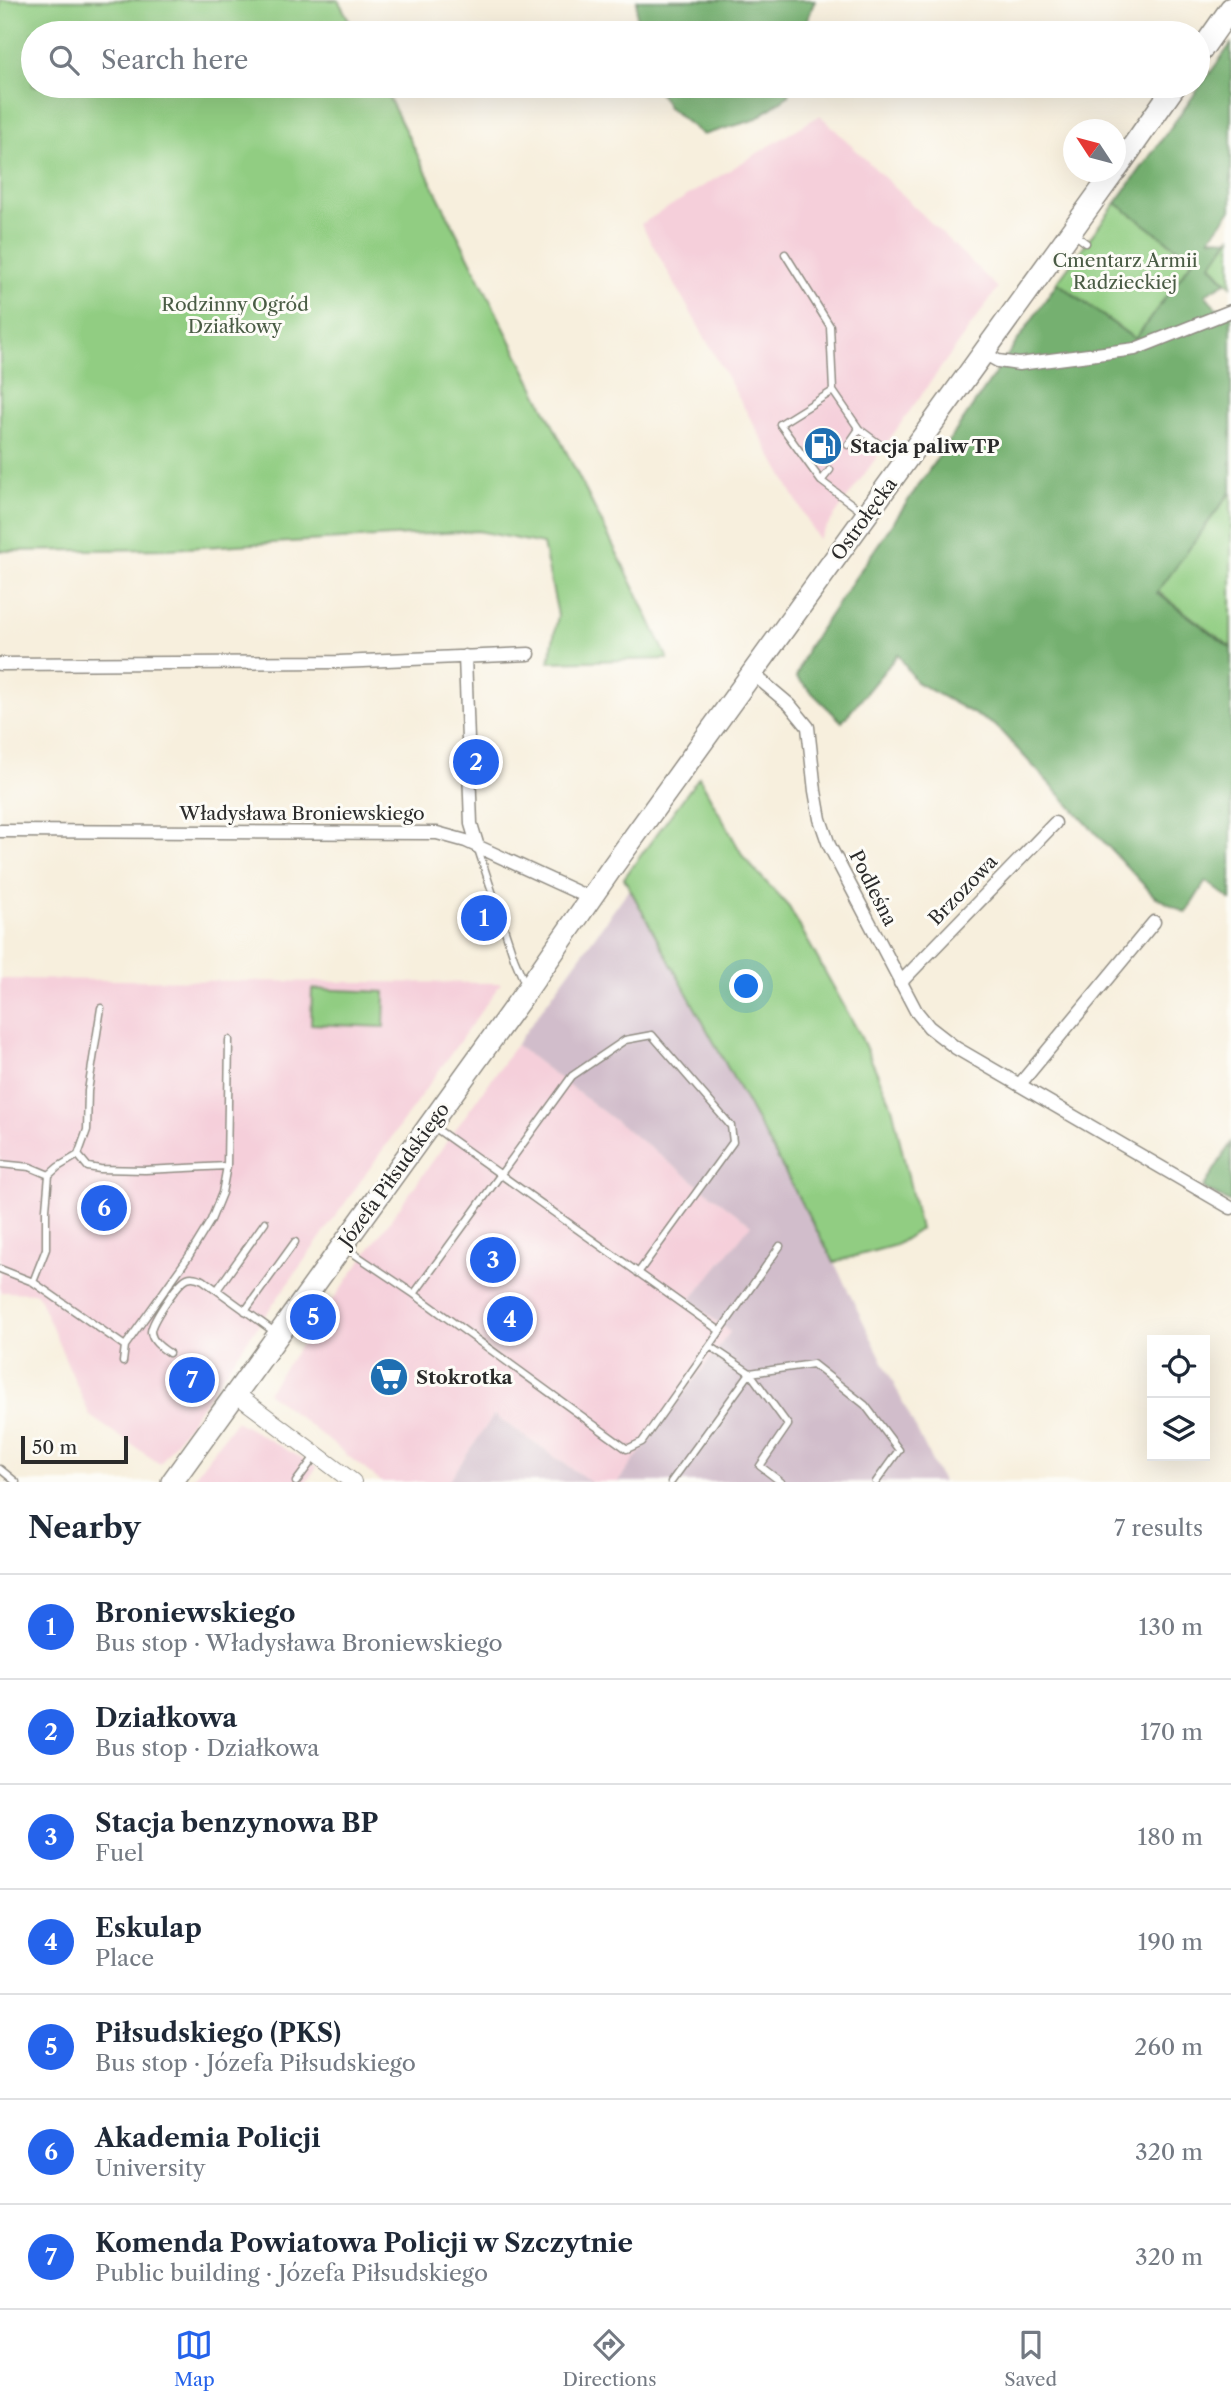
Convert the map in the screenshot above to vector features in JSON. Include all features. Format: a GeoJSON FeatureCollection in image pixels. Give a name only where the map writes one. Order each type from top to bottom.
{"type":"FeatureCollection","features":[{"type":"Feature","properties":{"kind":"main road"},"geometry":{"type":"LineString","coordinates":[[1210,38],[1231,8]]}},
{"type":"Feature","properties":{"kind":"main road","name":"Ostrołęcka"},"geometry":{"type":"LineString","coordinates":[[1126,155],[1167,98]]}},
{"type":"Feature","properties":{"kind":"main road","name":"Ostrołęcka"},"geometry":{"type":"LineString","coordinates":[[613,866],[867,516],[982,352],[1079,237],[1109,182]]}},
{"type":"Feature","properties":{"kind":"main road","name":"Józefa Piłsudskiego"},"geometry":{"type":"LineString","coordinates":[[172,1482],[527,990],[613,866]]}},
{"type":"Feature","properties":{"kind":"street"},"geometry":{"type":"LineString","coordinates":[[982,352],[998,361],[1019,364],[1135,349],[1231,312]]}},
{"type":"Feature","properties":{"kind":"street"},"geometry":{"type":"LineString","coordinates":[[0,664],[339,662],[529,653]]}},
{"type":"Feature","properties":{"kind":"street"},"geometry":{"type":"LineString","coordinates":[[465,656],[471,824],[478,847]]}},
{"type":"Feature","properties":{"kind":"street","name":"Podleśna"},"geometry":{"type":"LineString","coordinates":[[752,673],[790,705],[807,727],[820,818],[830,845],[920,1018],[942,1038],[1231,1208]]}},
{"type":"Feature","properties":{"kind":"street","name":"Brzozowa"},"geometry":{"type":"LineString","coordinates":[[900,983],[1055,824]]}},
{"type":"Feature","properties":{"kind":"street","name":"Władysława Broniewskiego"},"geometry":{"type":"LineString","coordinates":[[0,831],[437,834],[457,838],[590,898]]}},
{"type":"Feature","properties":{"kind":"street"},"geometry":{"type":"LineString","coordinates":[[1020,1084],[1154,922]]}},
{"type":"Feature","properties":{"kind":"street"},"geometry":{"type":"LineString","coordinates":[[236,1394],[353,1482]]}},
{"type":"Feature","properties":{"kind":"lane"},"geometry":{"type":"LineString","coordinates":[[785,254],[830,326],[833,391],[859,429],[905,463]]}},
{"type":"Feature","properties":{"kind":"lane"},"geometry":{"type":"LineString","coordinates":[[833,391],[780,424],[821,481],[867,516]]}},
{"type":"Feature","properties":{"kind":"lane"},"geometry":{"type":"LineString","coordinates":[[848,445],[859,429]]}},
{"type":"Feature","properties":{"kind":"lane"},"geometry":{"type":"LineString","coordinates":[[821,481],[830,470]]}},
{"type":"Feature","properties":{"kind":"lane"},"geometry":{"type":"LineString","coordinates":[[478,847],[513,958],[527,990]]}},
{"type":"Feature","properties":{"kind":"lane"},"geometry":{"type":"LineString","coordinates":[[33,1282],[46,1248],[46,1209],[50,1175],[78,1155],[87,1130],[88,1091],[101,1008]]}},
{"type":"Feature","properties":{"kind":"lane"},"geometry":{"type":"LineString","coordinates":[[414,1294],[572,1076],[625,1040],[652,1035],[731,1126],[733,1142],[638,1273]]}},
{"type":"Feature","properties":{"kind":"lane"},"geometry":{"type":"LineString","coordinates":[[123,1362],[125,1346],[189,1256],[211,1220],[222,1193],[227,1166],[229,1040]]}},
{"type":"Feature","properties":{"kind":"lane"},"geometry":{"type":"LineString","coordinates":[[429,1124],[720,1331]]}},
{"type":"Feature","properties":{"kind":"lane"},"geometry":{"type":"LineString","coordinates":[[78,1155],[88,1167],[100,1169],[227,1166]]}},
{"type":"Feature","properties":{"kind":"lane"},"geometry":{"type":"LineString","coordinates":[[0,1164],[30,1167],[50,1175]]}},
{"type":"Feature","properties":{"kind":"lane"},"geometry":{"type":"LineString","coordinates":[[217,1290],[265,1222]]}},
{"type":"Feature","properties":{"kind":"lane"},"geometry":{"type":"LineString","coordinates":[[245,1311],[295,1242]]}},
{"type":"Feature","properties":{"kind":"lane"},"geometry":{"type":"LineString","coordinates":[[343,1246],[414,1294],[627,1449],[642,1442],[780,1246]]}},
{"type":"Feature","properties":{"kind":"lane"},"geometry":{"type":"LineString","coordinates":[[0,1269],[33,1282],[125,1346]]}},
{"type":"Feature","properties":{"kind":"lane"},"geometry":{"type":"LineString","coordinates":[[169,1353],[155,1343],[151,1332],[155,1319],[183,1280],[193,1277],[203,1280],[279,1335]]}},
{"type":"Feature","properties":{"kind":"lane"},"geometry":{"type":"LineString","coordinates":[[710,1346],[750,1373],[789,1424],[760,1466],[781,1482]]}},
{"type":"Feature","properties":{"kind":"lane"},"geometry":{"type":"LineString","coordinates":[[671,1482],[750,1373],[813,1364],[864,1405],[899,1450],[876,1482]]}},
{"type":"Feature","properties":{"kind":"lane"},"geometry":{"type":"LineString","coordinates":[[296,1482],[317,1454]]}},
{"type":"Feature","properties":{"kind":"lane"},"geometry":{"type":"LineString","coordinates":[[0,1469],[16,1482]]}},
{"type":"Feature","properties":{"kind":"shaded area"},"geometry":{"type":"Polygon","coordinates":[[[820,115],[998,288],[818,539],[641,224],[820,115]]]}},
{"type":"Feature","properties":{"kind":"shaded area"},"geometry":{"type":"Polygon","coordinates":[[[629,889],[834,1262],[942,1482],[618,1482],[730,1332],[690,1301],[751,1225],[516,1045],[629,889]]]}},
{"type":"Feature","properties":{"kind":"shaded area"},"geometry":{"type":"Polygon","coordinates":[[[0,979],[501,983],[160,1464],[90,1416],[37,1293],[0,1292],[0,979]]]}},
{"type":"Feature","properties":{"kind":"shaded area"},"geometry":{"type":"Polygon","coordinates":[[[516,1045],[751,1225],[690,1301],[730,1332],[618,1482],[591,1482],[494,1415],[448,1482],[381,1482],[267,1392],[516,1045]]]}},
{"type":"Feature","properties":{"kind":"shaded area"},"geometry":{"type":"Polygon","coordinates":[[[494,1415],[591,1482],[448,1482],[494,1415]]]}},
{"type":"Feature","properties":{"kind":"shaded area"},"geometry":{"type":"Polygon","coordinates":[[[236,1421],[317,1467],[306,1482],[190,1482],[236,1421]]]}},
{"type":"Feature","properties":{"kind":"green space","name":"Rodzinny Ogród Działkowy"},"geometry":{"type":"Polygon","coordinates":[[[0,0],[338,0],[349,21],[21,21],[21,98],[389,98],[668,659],[549,662],[558,615],[543,544],[478,531],[169,549],[0,551],[0,0]]]}},
{"type":"Feature","properties":{"kind":"green space"},"geometry":{"type":"Polygon","coordinates":[[[637,0],[815,0],[807,21],[636,21],[637,0]]]}},
{"type":"Feature","properties":{"kind":"green space"},"geometry":{"type":"Polygon","coordinates":[[[1231,44],[1231,210],[1210,238],[1229,239],[1211,265],[1226,282],[1205,294],[1216,308],[1231,309],[1231,491],[1157,593],[1231,648],[1231,900],[1206,881],[1186,913],[1154,896],[996,726],[916,682],[898,654],[842,722],[796,677],[808,647],[1057,283],[1135,339],[1193,260],[1116,203],[1192,98],[1210,98],[1210,73],[1231,44]]]}},
{"type":"Feature","properties":{"kind":"green space"},"geometry":{"type":"Polygon","coordinates":[[[662,98],[785,98],[754,120],[703,135],[668,107],[662,98]]]}},
{"type":"Feature","properties":{"kind":"green space","name":"Cmentarz Armii Radzieckiej"},"geometry":{"type":"Polygon","coordinates":[[[1116,203],[1193,260],[1135,339],[1057,282],[1116,203]]]}},
{"type":"Feature","properties":{"kind":"green space"},"geometry":{"type":"Polygon","coordinates":[[[1231,237],[1231,286],[1211,265],[1231,237]]]}},
{"type":"Feature","properties":{"kind":"green space"},"geometry":{"type":"Polygon","coordinates":[[[1231,492],[1231,647],[1157,591],[1231,492]]]}},
{"type":"Feature","properties":{"kind":"green space"},"geometry":{"type":"Polygon","coordinates":[[[699,777],[744,858],[789,907],[859,1033],[892,1106],[920,1229],[896,1245],[834,1262],[624,878],[699,777]]]}},
{"type":"Feature","properties":{"kind":"green space"},"geometry":{"type":"Polygon","coordinates":[[[312,989],[385,992],[384,1027],[311,1024],[312,989]]]}},
{"type":"Feature","properties":{"kind":"green space"},"geometry":{"type":"Polygon","coordinates":[[[1231,1143],[1231,1203],[1203,1188],[1231,1143]]]}},
{"type":"Feature","properties":{"kind":"place","name":"Stacja paliw TP"},"geometry":{"type":"Point","coordinates":[823,446]}},
{"type":"Feature","properties":{"kind":"place","name":"Działkowa"},"geometry":{"type":"Point","coordinates":[476,762]}},
{"type":"Feature","properties":{"kind":"place","name":"Broniewskiego"},"geometry":{"type":"Point","coordinates":[484,918]}},
{"type":"Feature","properties":{"kind":"place","name":"Akademia Policji"},"geometry":{"type":"Point","coordinates":[104,1208]}},
{"type":"Feature","properties":{"kind":"place","name":"Stacja benzynowa BP"},"geometry":{"type":"Point","coordinates":[493,1260]}},
{"type":"Feature","properties":{"kind":"place","name":"Piłsudskiego (PKS)"},"geometry":{"type":"Point","coordinates":[313,1317]}},
{"type":"Feature","properties":{"kind":"place","name":"Eskulap"},"geometry":{"type":"Point","coordinates":[510,1319]}},
{"type":"Feature","properties":{"kind":"place","name":"Stokrotka"},"geometry":{"type":"Point","coordinates":[389,1377]}},
{"type":"Feature","properties":{"kind":"place","name":"Komenda Powiatowa Policji w Szczytnie"},"geometry":{"type":"Point","coordinates":[192,1380]}}]}
